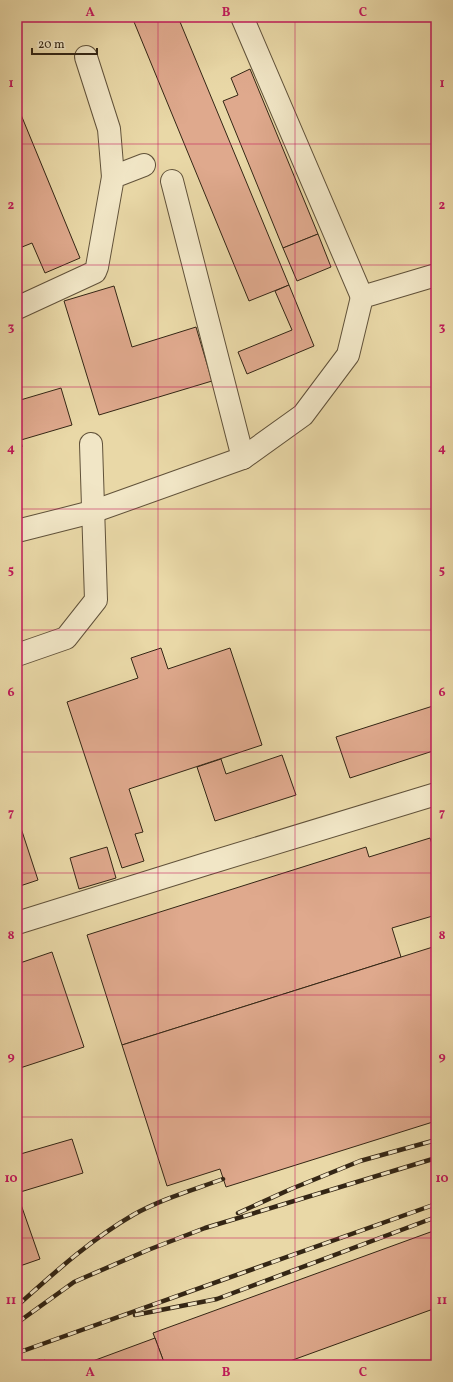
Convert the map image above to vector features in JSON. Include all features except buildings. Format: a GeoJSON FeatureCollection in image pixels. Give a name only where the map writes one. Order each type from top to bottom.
{"type":"FeatureCollection","features":[{"type":"Feature","properties":{"kind":"lane"},"geometry":{"type":"LineString","coordinates":[[17,531],[92,512],[243,458],[303,415],[348,355],[362,297],[242,17]]}},
{"type":"Feature","properties":{"kind":"lane"},"geometry":{"type":"LineString","coordinates":[[17,308],[95,272],[97,267],[113,177],[109,129],[86,57]]}},
{"type":"Feature","properties":{"kind":"lane"},"geometry":{"type":"LineString","coordinates":[[113,177],[144,164]]}},
{"type":"Feature","properties":{"kind":"lane"},"geometry":{"type":"LineString","coordinates":[[172,181],[243,458]]}},
{"type":"Feature","properties":{"kind":"lane"},"geometry":{"type":"LineString","coordinates":[[362,297],[436,275]]}},
{"type":"Feature","properties":{"kind":"lane"},"geometry":{"type":"LineString","coordinates":[[17,655],[66,638],[96,600],[91,444]]}},
{"type":"Feature","properties":{"kind":"lane"},"geometry":{"type":"LineString","coordinates":[[17,923],[198,866],[436,794]]}},
{"type":"Feature","properties":{"kind":"railway"},"geometry":{"type":"LineString","coordinates":[[238,1213],[291,1189],[360,1161],[436,1140]]}},
{"type":"Feature","properties":{"kind":"railway"},"geometry":{"type":"LineString","coordinates":[[17,1323],[74,1282],[148,1250],[205,1228],[436,1158]]}},
{"type":"Feature","properties":{"kind":"railway"},"geometry":{"type":"LineString","coordinates":[[17,1306],[87,1246],[133,1215],[177,1195],[223,1179]]}},
{"type":"Feature","properties":{"kind":"railway"},"geometry":{"type":"LineString","coordinates":[[17,1353],[436,1204]]}},
{"type":"Feature","properties":{"kind":"railway"},"geometry":{"type":"LineString","coordinates":[[135,1315],[217,1299],[436,1217]]}}]}
